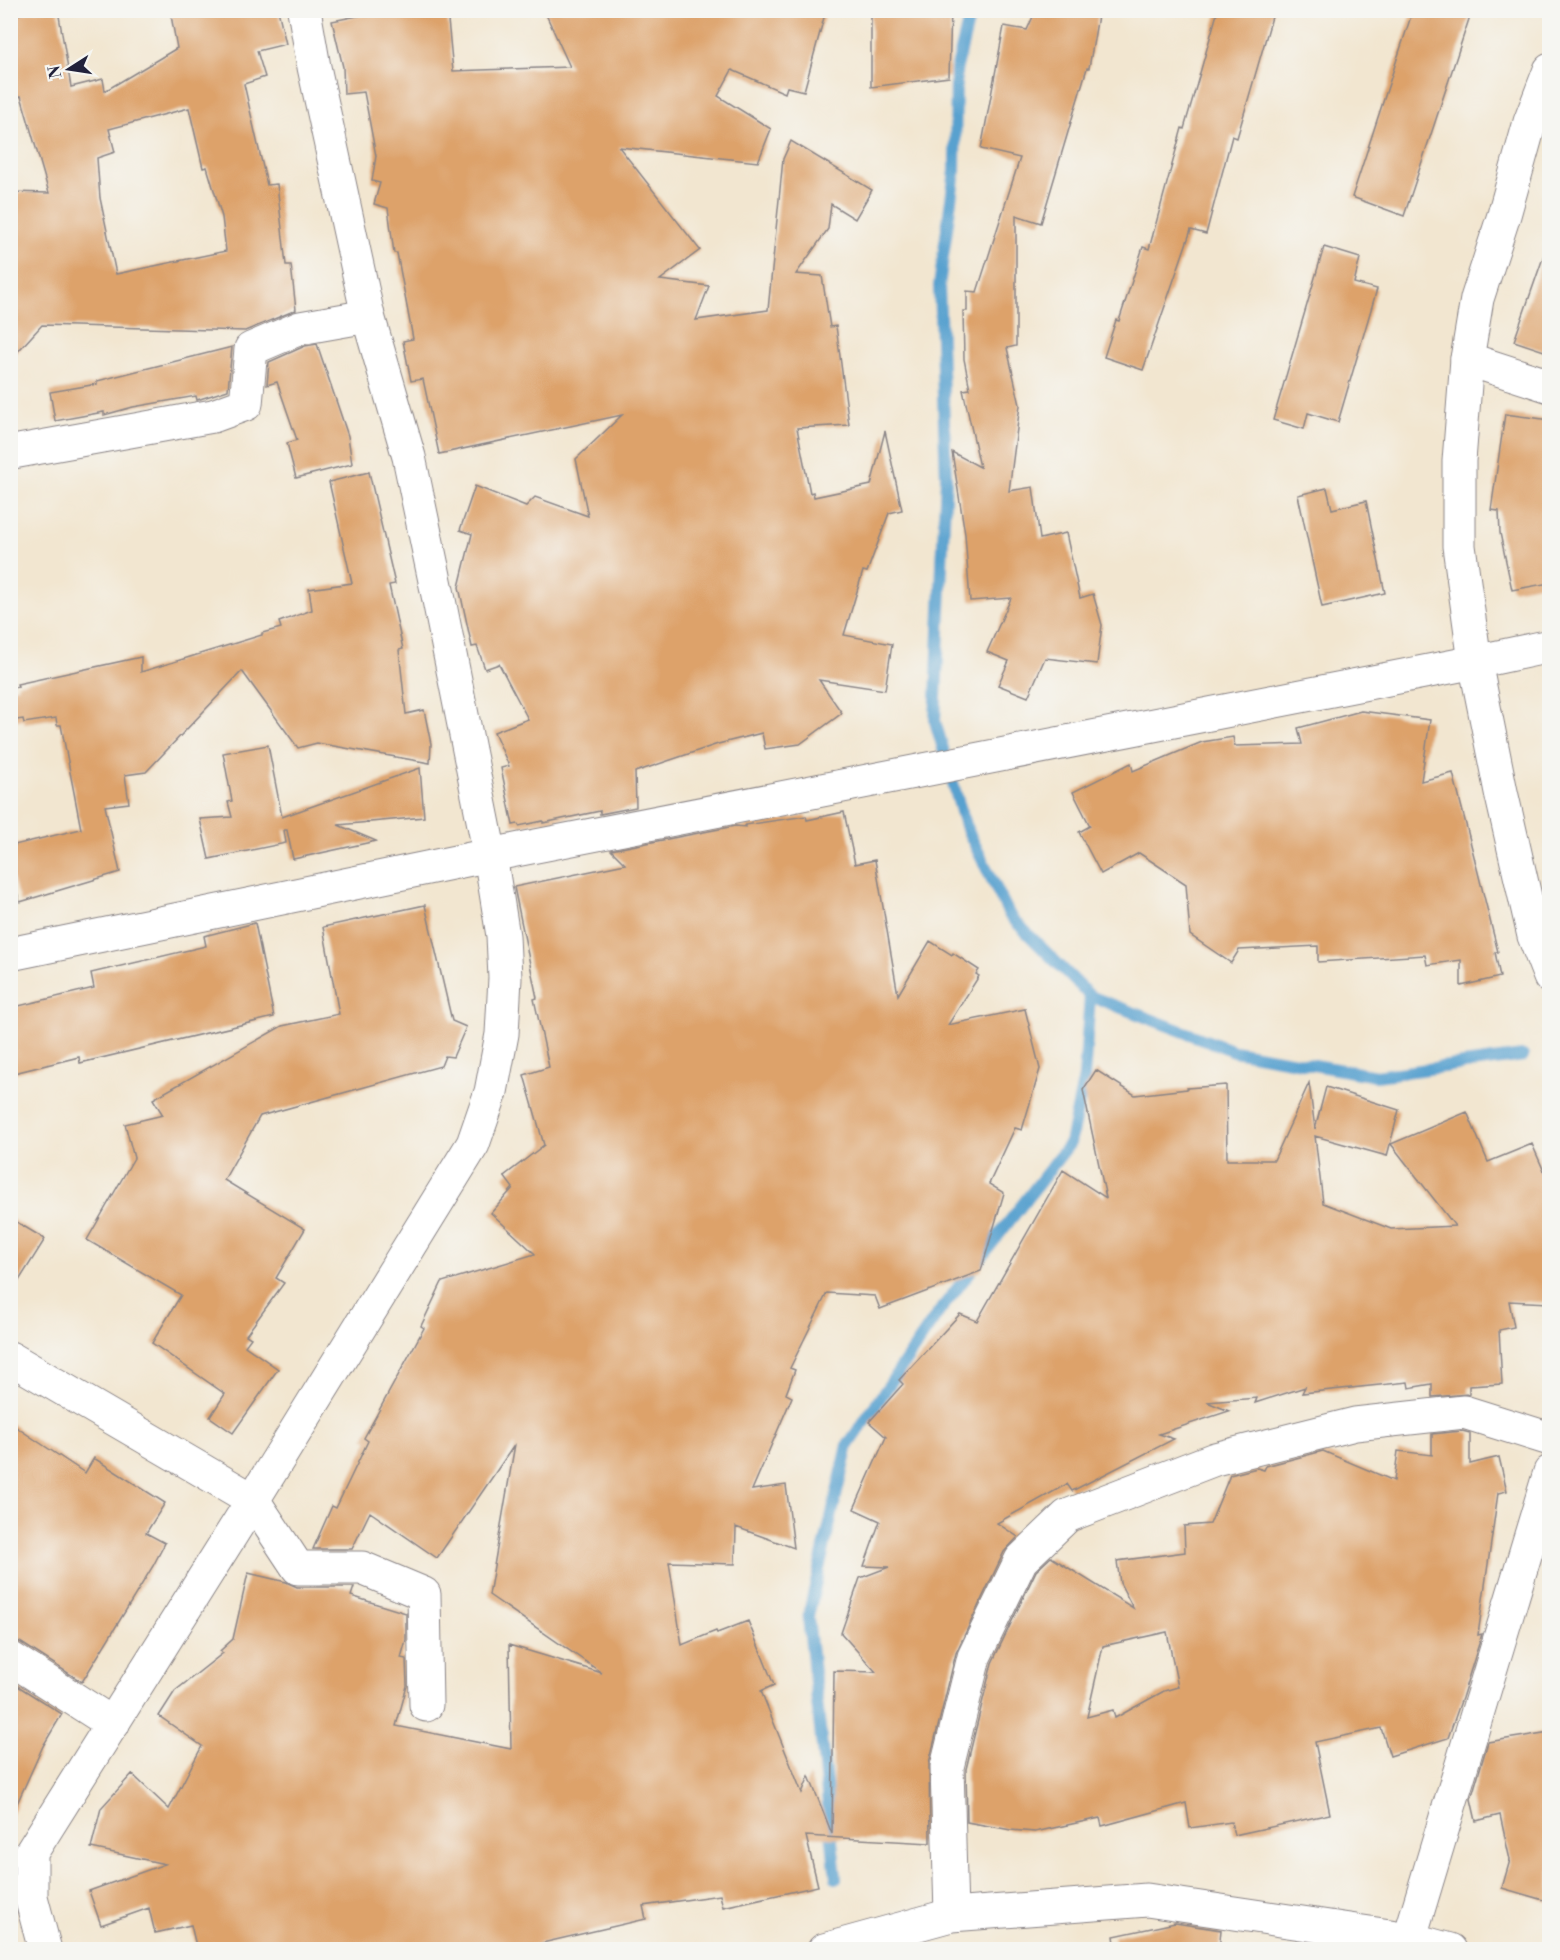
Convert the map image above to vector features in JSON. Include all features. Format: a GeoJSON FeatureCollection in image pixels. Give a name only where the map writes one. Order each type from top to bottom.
{"type":"FeatureCollection","features":[{"type":"Feature","properties":{"kind":"street"},"geometry":{"type":"LineString","coordinates":[[45,1950],[21,1855],[113,1724],[473,1144],[491,1092],[502,1034],[503,936],[490,855],[409,457],[368,316],[303,10]]}},
{"type":"Feature","properties":{"kind":"street"},"geometry":{"type":"LineString","coordinates":[[1550,70],[1540,126],[1504,215],[1477,299],[1467,359],[1459,461],[1459,546],[1475,662],[1501,792],[1534,936],[1550,977]]}},
{"type":"Feature","properties":{"kind":"street"},"geometry":{"type":"LineString","coordinates":[[10,451],[213,416],[246,404],[251,349],[300,328],[368,316]]}},
{"type":"Feature","properties":{"kind":"street"},"geometry":{"type":"LineString","coordinates":[[1467,359],[1550,386]]}},
{"type":"Feature","properties":{"kind":"street"},"geometry":{"type":"LineString","coordinates":[[10,954],[490,855],[1550,646]]}},
{"type":"Feature","properties":{"kind":"street"},"geometry":{"type":"LineString","coordinates":[[10,1358],[253,1500],[298,1568],[362,1568],[423,1594],[426,1704]]}},
{"type":"Feature","properties":{"kind":"street"},"geometry":{"type":"LineString","coordinates":[[951,1915],[947,1767],[974,1657],[1021,1560],[1067,1516],[1215,1459],[1355,1424],[1464,1412],[1550,1439]]}},
{"type":"Feature","properties":{"kind":"street"},"geometry":{"type":"LineString","coordinates":[[1408,1944],[1550,1472]]}},
{"type":"Feature","properties":{"kind":"street"},"geometry":{"type":"LineString","coordinates":[[10,1658],[113,1724]]}},
{"type":"Feature","properties":{"kind":"street"},"geometry":{"type":"LineString","coordinates":[[824,1950],[951,1915],[1147,1900],[1450,1950]]}},
{"type":"Feature","properties":{"kind":"building"},"geometry":{"type":"Polygon","coordinates":[[[39,10],[58,10],[71,87],[103,79],[105,91],[177,48],[170,10],[278,10],[286,44],[257,51],[265,77],[244,84],[267,185],[277,184],[286,265],[291,265],[296,310],[245,331],[42,325],[10,360],[10,192],[49,193],[21,96],[10,99],[10,16],[39,10]],[[189,108],[109,129],[115,152],[97,158],[100,198],[116,274],[226,251],[222,217],[207,167],[203,168],[189,108]]]}},
{"type":"Feature","properties":{"kind":"building"},"geometry":{"type":"Polygon","coordinates":[[[363,10],[447,10],[453,71],[570,67],[544,10],[826,10],[804,91],[787,87],[785,93],[732,70],[718,96],[771,129],[758,162],[619,147],[700,250],[660,280],[709,286],[696,320],[768,310],[783,159],[791,141],[872,190],[855,219],[831,204],[828,229],[796,274],[822,276],[830,327],[836,326],[849,425],[797,428],[810,493],[813,492],[814,497],[871,485],[885,431],[902,510],[889,513],[867,572],[863,571],[844,635],[892,644],[885,690],[819,680],[842,713],[800,744],[765,749],[762,733],[718,744],[635,772],[636,807],[600,814],[600,811],[543,823],[543,821],[513,825],[501,768],[509,766],[494,732],[528,719],[499,664],[485,669],[477,646],[472,647],[459,587],[472,534],[460,530],[475,486],[526,506],[535,497],[588,516],[576,459],[622,415],[439,454],[423,379],[411,381],[403,341],[413,339],[397,253],[394,253],[388,208],[374,204],[380,183],[372,181],[376,156],[364,92],[344,94],[343,67],[332,21],[362,15],[363,10]]]}},
{"type":"Feature","properties":{"kind":"building"},"geometry":{"type":"Polygon","coordinates":[[[871,10],[951,10],[949,77],[871,87],[871,10]]]}},
{"type":"Feature","properties":{"kind":"building"},"geometry":{"type":"Polygon","coordinates":[[[1036,10],[1099,10],[1089,68],[1087,68],[1041,223],[1016,215],[1016,346],[1007,348],[1020,405],[1009,491],[1033,487],[1040,539],[1066,533],[1080,598],[1093,594],[1102,625],[1097,664],[1045,658],[1028,697],[998,685],[1009,661],[987,652],[1011,598],[970,601],[965,534],[952,452],[980,467],[963,390],[970,389],[964,359],[963,311],[967,311],[967,291],[977,292],[1020,158],[981,149],[1004,26],[1027,30],[1036,10]]]}},
{"type":"Feature","properties":{"kind":"building"},"geometry":{"type":"Polygon","coordinates":[[[1218,10],[1274,10],[1237,138],[1232,136],[1206,234],[1191,230],[1143,370],[1104,357],[1116,320],[1119,321],[1143,247],[1149,249],[1182,128],[1184,129],[1218,10]]]}},
{"type":"Feature","properties":{"kind":"building"},"geometry":{"type":"Polygon","coordinates":[[[1413,10],[1472,10],[1404,216],[1352,197],[1413,10]]]}},
{"type":"Feature","properties":{"kind":"building"},"geometry":{"type":"Polygon","coordinates":[[[1324,247],[1360,258],[1354,283],[1377,289],[1338,422],[1308,413],[1304,429],[1273,420],[1324,247]]]}},
{"type":"Feature","properties":{"kind":"building"},"geometry":{"type":"Polygon","coordinates":[[[1545,252],[1550,252],[1550,353],[1514,341],[1545,252]]]}},
{"type":"Feature","properties":{"kind":"building"},"geometry":{"type":"Polygon","coordinates":[[[317,344],[348,436],[352,464],[296,478],[287,443],[297,440],[277,382],[267,385],[269,362],[305,346],[317,344]]]}},
{"type":"Feature","properties":{"kind":"building"},"geometry":{"type":"Polygon","coordinates":[[[232,347],[228,390],[197,400],[196,396],[133,407],[104,415],[104,412],[55,421],[50,392],[97,384],[97,381],[232,347]]]}},
{"type":"Feature","properties":{"kind":"building"},"geometry":{"type":"Polygon","coordinates":[[[1505,414],[1550,420],[1550,583],[1512,590],[1500,533],[1499,511],[1491,510],[1505,414]]]}},
{"type":"Feature","properties":{"kind":"building"},"geometry":{"type":"Polygon","coordinates":[[[369,472],[395,584],[389,585],[403,649],[399,650],[406,714],[424,710],[431,744],[430,763],[317,743],[298,748],[242,671],[146,772],[125,775],[129,803],[105,806],[120,872],[20,902],[10,870],[10,846],[81,829],[61,725],[57,725],[56,718],[24,723],[23,719],[10,721],[10,688],[18,687],[17,684],[141,657],[141,672],[262,635],[262,633],[281,628],[279,622],[312,610],[309,589],[352,583],[329,482],[369,472]]]}},
{"type":"Feature","properties":{"kind":"building"},"geometry":{"type":"Polygon","coordinates":[[[1327,488],[1332,509],[1366,501],[1385,593],[1322,607],[1298,495],[1327,488]]]}},
{"type":"Feature","properties":{"kind":"building"},"geometry":{"type":"Polygon","coordinates":[[[1361,711],[1430,720],[1421,781],[1453,773],[1498,952],[1495,952],[1500,977],[1461,986],[1461,960],[1427,965],[1425,955],[1318,962],[1318,946],[1239,950],[1231,963],[1190,935],[1186,884],[1139,853],[1101,874],[1079,832],[1090,826],[1073,792],[1131,763],[1133,771],[1202,742],[1233,737],[1235,746],[1302,744],[1298,728],[1361,711]]]}},
{"type":"Feature","properties":{"kind":"building"},"geometry":{"type":"Polygon","coordinates":[[[268,745],[282,817],[420,768],[424,817],[338,825],[376,841],[293,859],[287,830],[284,830],[286,843],[209,859],[200,819],[232,817],[228,802],[232,801],[223,753],[268,745]]]}},
{"type":"Feature","properties":{"kind":"building"},"geometry":{"type":"Polygon","coordinates":[[[844,812],[855,864],[875,860],[898,995],[930,941],[979,970],[976,974],[979,976],[948,1025],[1025,1009],[1040,1069],[1022,1130],[1015,1128],[989,1184],[1004,1193],[981,1271],[880,1309],[875,1296],[827,1293],[790,1368],[795,1370],[786,1394],[792,1397],[752,1490],[786,1485],[794,1548],[736,1527],[735,1564],[669,1562],[682,1645],[748,1621],[774,1685],[761,1691],[802,1793],[809,1776],[832,1834],[834,1671],[876,1672],[841,1633],[860,1578],[889,1567],[864,1566],[880,1521],[854,1509],[886,1437],[869,1422],[903,1384],[899,1380],[960,1314],[977,1321],[1063,1170],[1106,1198],[1083,1090],[1096,1070],[1135,1095],[1226,1085],[1227,1160],[1274,1160],[1309,1083],[1315,1129],[1326,1087],[1399,1110],[1387,1156],[1315,1136],[1323,1203],[1391,1229],[1455,1226],[1391,1144],[1467,1112],[1488,1162],[1532,1144],[1550,1185],[1550,1303],[1509,1301],[1514,1327],[1499,1330],[1502,1384],[1469,1386],[1469,1394],[1432,1397],[1432,1384],[1409,1388],[1408,1382],[1302,1393],[1305,1387],[1255,1403],[1257,1398],[1207,1402],[1229,1411],[1159,1434],[1174,1439],[1072,1491],[1067,1484],[997,1523],[1018,1537],[1004,1552],[956,1653],[929,1763],[930,1843],[806,1836],[818,1886],[723,1907],[720,1895],[643,1906],[646,1919],[525,1947],[484,1950],[197,1950],[191,1925],[155,1933],[149,1908],[101,1925],[89,1891],[165,1864],[91,1848],[101,1808],[132,1774],[169,1809],[202,1746],[159,1716],[175,1691],[223,1653],[220,1651],[233,1639],[248,1573],[297,1587],[354,1587],[351,1596],[406,1613],[406,1640],[401,1658],[406,1659],[407,1686],[396,1726],[511,1749],[509,1645],[602,1673],[489,1595],[515,1444],[437,1558],[370,1512],[352,1549],[313,1549],[332,1506],[336,1508],[368,1441],[364,1438],[424,1328],[421,1326],[442,1282],[535,1254],[491,1213],[513,1188],[504,1176],[544,1145],[524,1075],[549,1067],[514,887],[625,864],[611,850],[735,826],[746,827],[745,825],[806,816],[807,820],[844,812]]]}},
{"type":"Feature","properties":{"kind":"building"},"geometry":{"type":"Polygon","coordinates":[[[425,905],[452,1021],[466,1027],[453,1057],[445,1056],[441,1066],[260,1116],[224,1180],[305,1229],[276,1278],[284,1283],[246,1335],[251,1338],[245,1346],[278,1369],[233,1433],[210,1417],[225,1394],[152,1343],[181,1295],[87,1240],[134,1158],[125,1124],[163,1115],[153,1099],[282,1026],[339,1014],[323,927],[425,905]]]}},
{"type":"Feature","properties":{"kind":"building"},"geometry":{"type":"Polygon","coordinates":[[[255,923],[274,1017],[80,1063],[79,1057],[10,1074],[10,1008],[94,988],[91,973],[206,946],[204,936],[255,923]]]}},
{"type":"Feature","properties":{"kind":"building"},"geometry":{"type":"Polygon","coordinates":[[[10,1218],[45,1239],[10,1295],[10,1218]]]}},
{"type":"Feature","properties":{"kind":"building"},"geometry":{"type":"Polygon","coordinates":[[[10,1423],[85,1473],[94,1458],[165,1503],[146,1533],[165,1543],[82,1682],[20,1642],[10,1639],[10,1423]]]}},
{"type":"Feature","properties":{"kind":"building"},"geometry":{"type":"Polygon","coordinates":[[[1462,1431],[1470,1433],[1470,1464],[1499,1457],[1507,1491],[1498,1493],[1478,1635],[1482,1634],[1448,1738],[1390,1756],[1381,1728],[1315,1742],[1330,1814],[1234,1835],[1231,1822],[1190,1828],[1186,1803],[1102,1826],[1100,1818],[1035,1832],[967,1822],[966,1769],[992,1663],[1036,1571],[1051,1557],[1133,1608],[1120,1583],[1117,1561],[1185,1552],[1184,1526],[1210,1524],[1230,1475],[1257,1468],[1264,1470],[1266,1466],[1323,1451],[1394,1481],[1398,1451],[1432,1455],[1432,1434],[1462,1431]],[[1167,1632],[1103,1646],[1087,1717],[1113,1710],[1115,1718],[1164,1691],[1178,1687],[1167,1632]]]}},
{"type":"Feature","properties":{"kind":"building"},"geometry":{"type":"Polygon","coordinates":[[[10,1681],[62,1714],[43,1746],[10,1819],[10,1681]]]}},
{"type":"Feature","properties":{"kind":"building"},"geometry":{"type":"Polygon","coordinates":[[[1550,1732],[1550,1902],[1502,1888],[1510,1860],[1500,1815],[1476,1821],[1471,1799],[1488,1742],[1550,1732]]]}},
{"type":"Feature","properties":{"kind":"building"},"geometry":{"type":"Polygon","coordinates":[[[1175,1923],[1221,1930],[1219,1950],[1116,1950],[1114,1936],[1175,1923]]]}},
{"type":"Feature","properties":{"kind":"waterway"},"geometry":{"type":"LineString","coordinates":[[971,10],[956,71],[955,171],[939,286],[946,477],[935,721],[965,825],[1010,916],[1090,996],[1234,1051],[1376,1076],[1523,1056]]}},
{"type":"Feature","properties":{"kind":"waterway"},"geometry":{"type":"LineString","coordinates":[[836,1878],[808,1617],[848,1445],[939,1312],[1070,1143],[1084,1077],[1090,996]]}}]}
